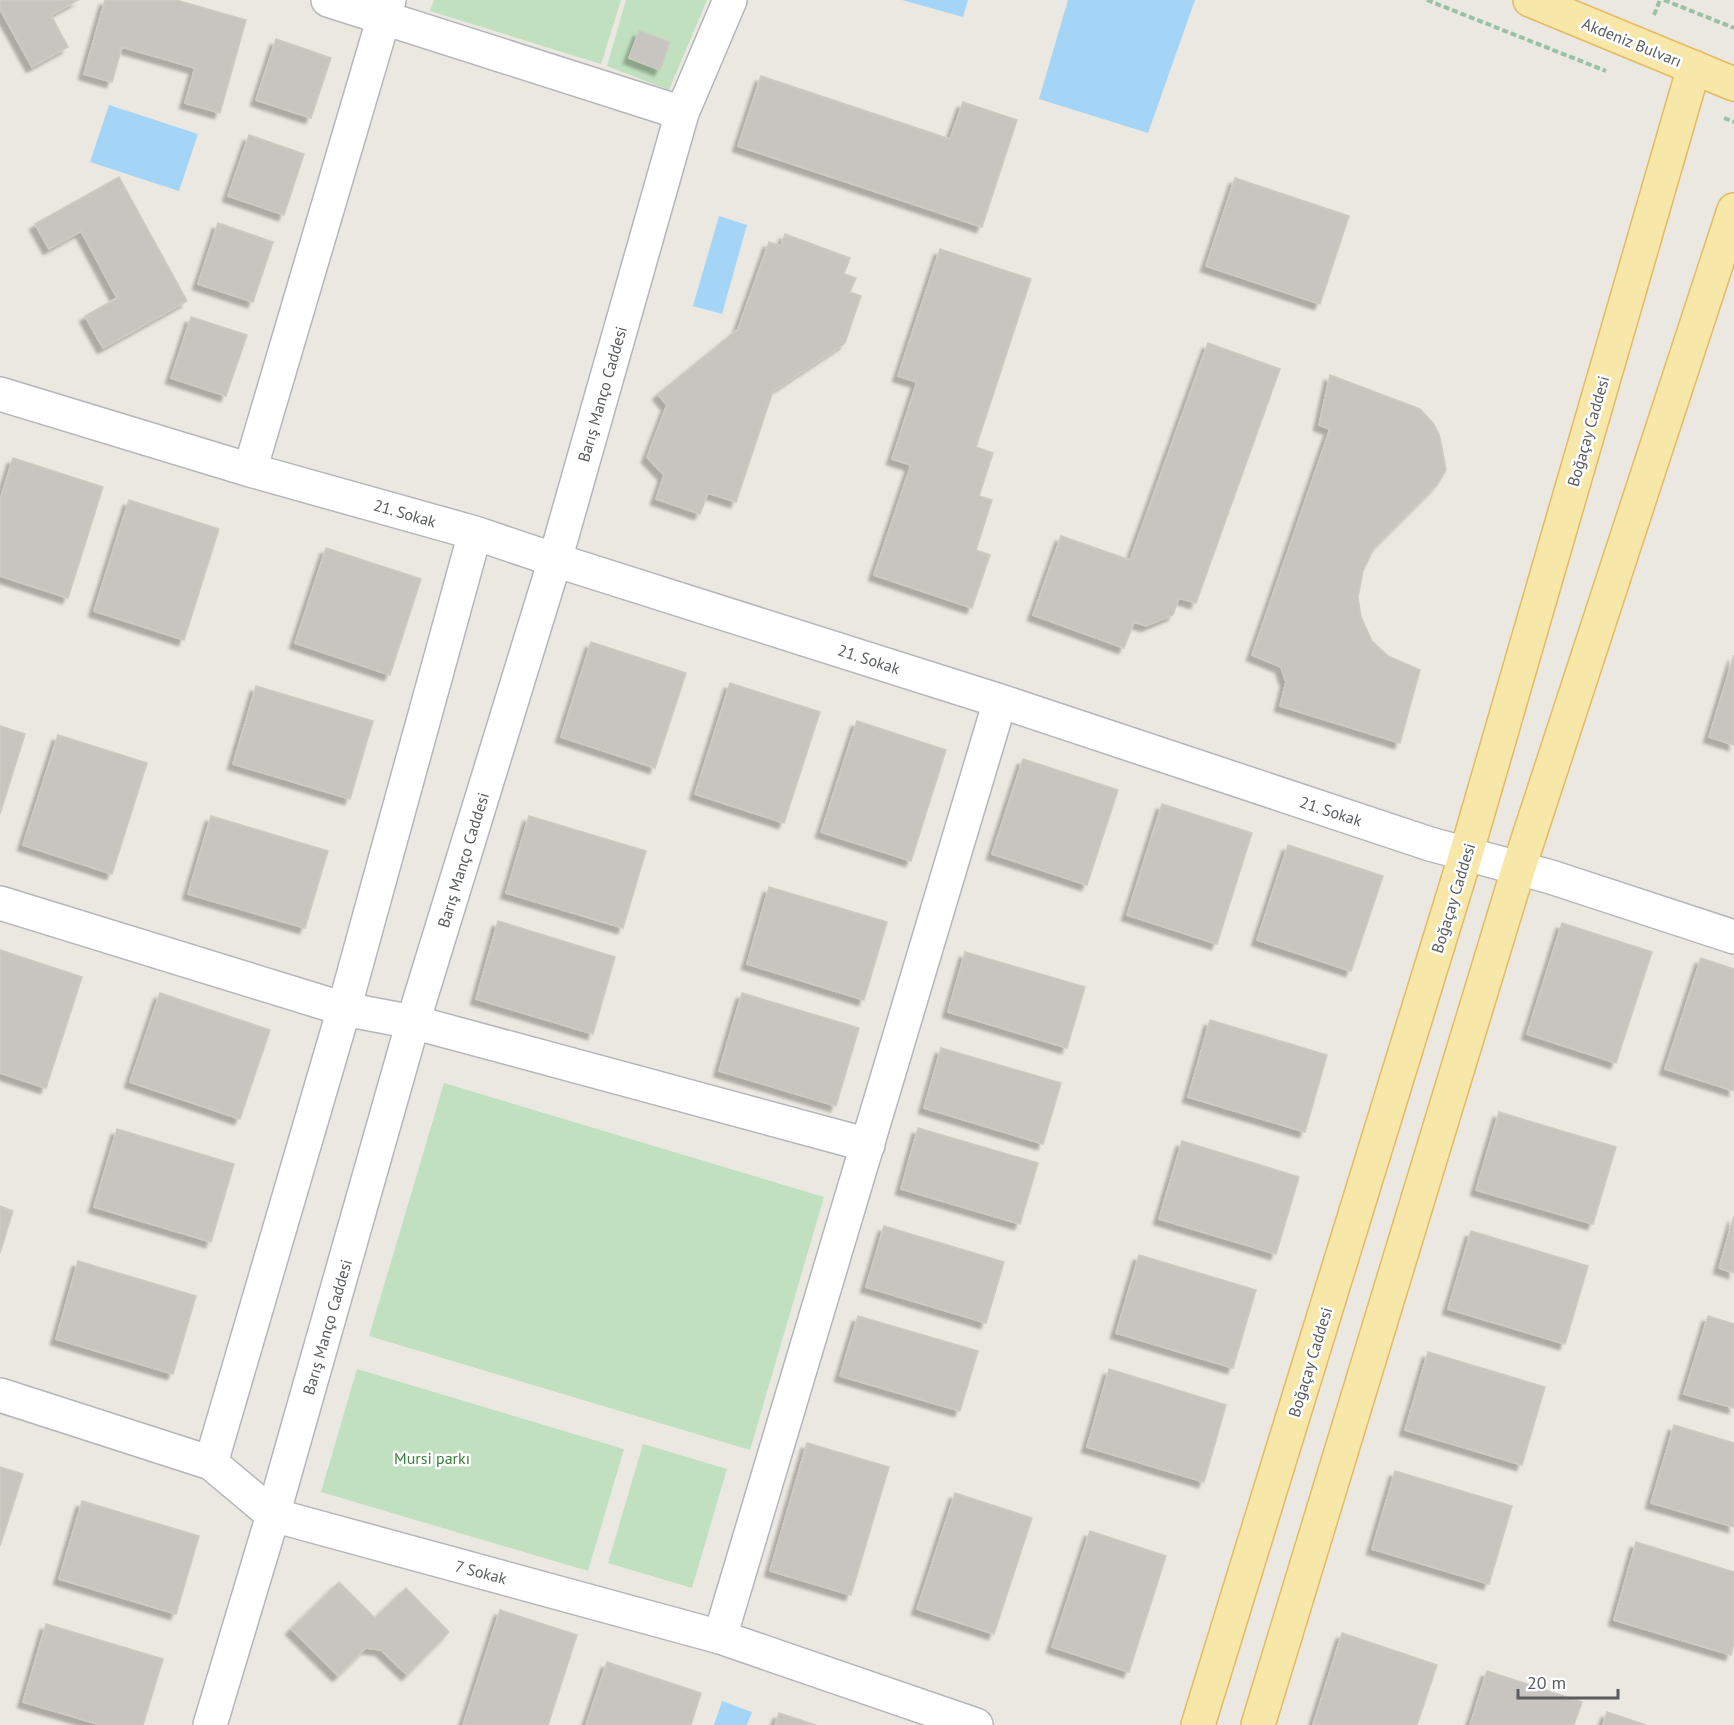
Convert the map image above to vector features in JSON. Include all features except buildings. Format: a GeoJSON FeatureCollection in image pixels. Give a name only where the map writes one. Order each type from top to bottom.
{"type":"FeatureCollection","features":[{"type":"Feature","properties":{"kind":"main road","name":"Akdeniz Bulvarı"},"geometry":{"type":"LineString","coordinates":[[1530,0],[1734,84]]}},
{"type":"Feature","properties":{"kind":"main road","name":"Boğaçay Caddesi"},"geometry":{"type":"LineString","coordinates":[[1198,1725],[1466,855],[1694,67]]}},
{"type":"Feature","properties":{"kind":"main road"},"geometry":{"type":"LineString","coordinates":[[1258,1725],[1519,867],[1734,210]]}},
{"type":"Feature","properties":{"kind":"street"},"geometry":{"type":"LineString","coordinates":[[328,0],[386,9],[682,113]]}},
{"type":"Feature","properties":{"kind":"street","name":"Barış Manço Caddesi"},"geometry":{"type":"LineString","coordinates":[[210,1725],[273,1515],[413,1022],[555,560],[682,113],[730,0]]}},
{"type":"Feature","properties":{"kind":"street"},"geometry":{"type":"LineString","coordinates":[[250,470],[386,9]]}},
{"type":"Feature","properties":{"kind":"street","name":"21. Sokak"},"geometry":{"type":"LineString","coordinates":[[0,394],[250,470],[475,533],[1000,701],[1419,840],[1466,855],[1519,867],[1734,937]]}},
{"type":"Feature","properties":{"kind":"street"},"geometry":{"type":"LineString","coordinates":[[211,1463],[344,1009],[475,533]]}},
{"type":"Feature","properties":{"kind":"street"},"geometry":{"type":"LineString","coordinates":[[720,1638],[1000,701]]}},
{"type":"Feature","properties":{"kind":"street"},"geometry":{"type":"LineString","coordinates":[[0,903],[344,1009],[413,1022],[868,1145]]}},
{"type":"Feature","properties":{"kind":"street","name":"7 Sokak"},"geometry":{"type":"LineString","coordinates":[[0,1395],[211,1463],[273,1515],[720,1638],[976,1725]]}},
{"type":"Feature","properties":{"kind":"path"},"geometry":{"type":"LineString","coordinates":[[1427,0],[1608,72]]}},
{"type":"Feature","properties":{"kind":"path"},"geometry":{"type":"LineString","coordinates":[[1664,0],[1734,28]]}},
{"type":"Feature","properties":{"kind":"green space"},"geometry":{"type":"Polygon","coordinates":[[[434,0],[621,0],[601,64],[430,11],[434,0]]]}},
{"type":"Feature","properties":{"kind":"green space"},"geometry":{"type":"Polygon","coordinates":[[[626,0],[707,0],[669,90],[607,66],[626,0]]]}},
{"type":"Feature","properties":{"kind":"green space"},"geometry":{"type":"Polygon","coordinates":[[[444,1083],[824,1197],[750,1450],[369,1336],[444,1083]]]}},
{"type":"Feature","properties":{"kind":"green space","name":"Mursi parkı"},"geometry":{"type":"Polygon","coordinates":[[[357,1369],[624,1449],[588,1571],[321,1492],[357,1369]]]}},
{"type":"Feature","properties":{"kind":"green space"},"geometry":{"type":"Polygon","coordinates":[[[643,1444],[727,1469],[692,1588],[608,1563],[643,1444]]]}},
{"type":"Feature","properties":{"kind":"water"},"geometry":{"type":"Polygon","coordinates":[[[902,0],[968,0],[963,17],[902,0]]]}},
{"type":"Feature","properties":{"kind":"water"},"geometry":{"type":"Polygon","coordinates":[[[1068,0],[1195,0],[1148,133],[1039,99],[1068,0]]]}},
{"type":"Feature","properties":{"kind":"water"},"geometry":{"type":"Polygon","coordinates":[[[109,105],[198,134],[179,191],[90,162],[109,105]]]}},
{"type":"Feature","properties":{"kind":"water"},"geometry":{"type":"Polygon","coordinates":[[[719,216],[747,225],[722,314],[693,306],[719,216]]]}},
{"type":"Feature","properties":{"kind":"water"},"geometry":{"type":"Polygon","coordinates":[[[722,1701],[752,1712],[747,1725],[714,1725],[722,1701]]]}}]}
